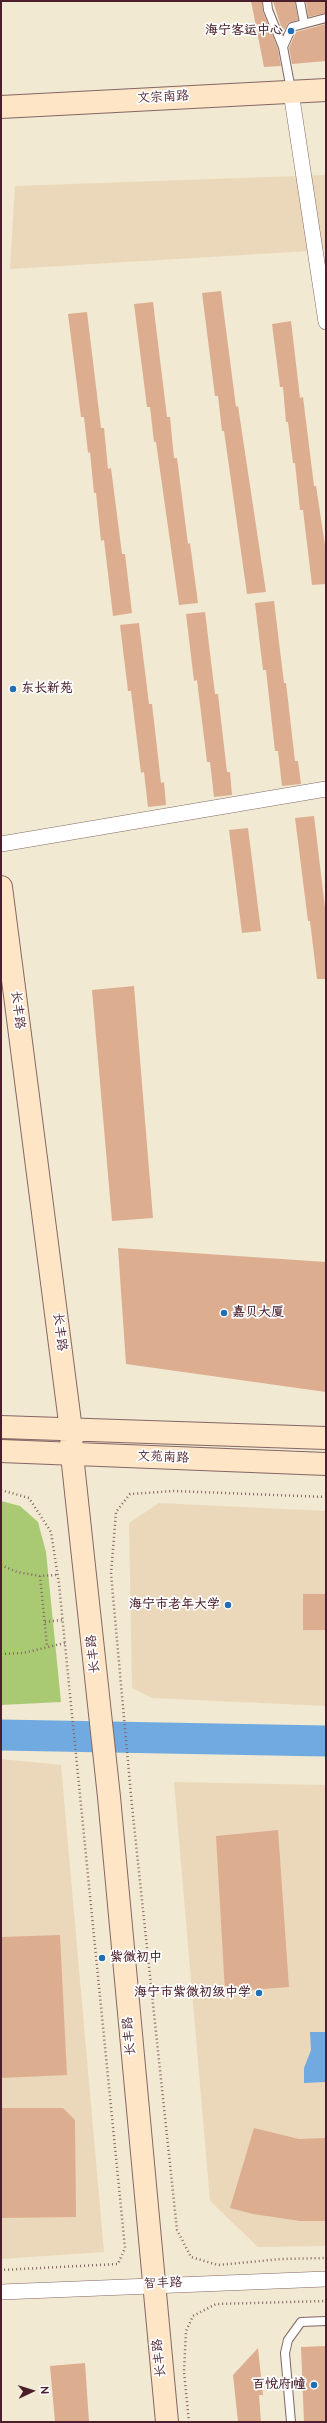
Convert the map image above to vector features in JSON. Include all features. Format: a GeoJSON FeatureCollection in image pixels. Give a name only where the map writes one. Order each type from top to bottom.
{"type":"FeatureCollection","features":[{"type":"Feature","properties":{"kind":"street","name":"文宗南路"},"geometry":{"type":"LineString","coordinates":[[1,107],[326,90]]}},
{"type":"Feature","properties":{"kind":"street"},"geometry":{"type":"LineString","coordinates":[[291,92],[326,322]]}},
{"type":"Feature","properties":{"kind":"street"},"geometry":{"type":"LineString","coordinates":[[1,844],[326,789]]}},
{"type":"Feature","properties":{"kind":"street","name":"长丰路"},"geometry":{"type":"LineString","coordinates":[[1,887],[71,1430],[72,1455],[109,1797],[153,2285],[167,2422]]}},
{"type":"Feature","properties":{"kind":"street","name":"文苑南路"},"geometry":{"type":"LineString","coordinates":[[1,1427],[326,1438]]}},
{"type":"Feature","properties":{"kind":"street","name":"文苑南路"},"geometry":{"type":"LineString","coordinates":[[1,1451],[326,1464]]}},
{"type":"Feature","properties":{"kind":"street","name":"智丰路"},"geometry":{"type":"LineString","coordinates":[[1,2292],[326,2278]]}},
{"type":"Feature","properties":{"kind":"lane"},"geometry":{"type":"LineString","coordinates":[[267,1],[268,10],[283,47],[291,92]]}},
{"type":"Feature","properties":{"kind":"lane"},"geometry":{"type":"LineString","coordinates":[[300,1],[304,23]]}},
{"type":"Feature","properties":{"kind":"lane"},"geometry":{"type":"LineString","coordinates":[[283,47],[292,27],[326,18]]}},
{"type":"Feature","properties":{"kind":"lane"},"geometry":{"type":"LineString","coordinates":[[291,2422],[284,2353],[288,2340],[301,2322],[326,2321]]}},
{"type":"Feature","properties":{"kind":"path"},"geometry":{"type":"LineString","coordinates":[[1,1490],[29,1498],[51,1532],[58,1575],[125,2248],[118,2264],[1,2270]]}},
{"type":"Feature","properties":{"kind":"path"},"geometry":{"type":"LineString","coordinates":[[326,1498],[174,1491],[130,1494],[125,1498],[116,1512],[111,1574],[132,1800],[177,2230],[191,2257],[218,2265],[281,2259],[326,2258]]}},
{"type":"Feature","properties":{"kind":"path"},"geometry":{"type":"LineString","coordinates":[[1,1565],[18,1572],[40,1576],[58,1575]]}},
{"type":"Feature","properties":{"kind":"path"},"geometry":{"type":"LineString","coordinates":[[40,1576],[47,1646]]}},
{"type":"Feature","properties":{"kind":"path"},"geometry":{"type":"LineString","coordinates":[[45,1622],[62,1620]]}},
{"type":"Feature","properties":{"kind":"path"},"geometry":{"type":"LineString","coordinates":[[1,1654],[23,1653],[47,1646],[65,1643]]}},
{"type":"Feature","properties":{"kind":"path"},"geometry":{"type":"LineString","coordinates":[[189,2422],[184,2372],[186,2331],[193,2316],[216,2304],[326,2301]]}},
{"type":"Feature","properties":{"kind":"shaded area"},"geometry":{"type":"Polygon","coordinates":[[[326,175],[326,250],[10,269],[15,186],[326,175]]]}},
{"type":"Feature","properties":{"kind":"shaded area","name":"海宁市老年大学"},"geometry":{"type":"Polygon","coordinates":[[[159,1503],[326,1511],[326,1706],[152,1698],[132,1688],[129,1523],[159,1503]]]}},
{"type":"Feature","properties":{"kind":"shaded area"},"geometry":{"type":"Polygon","coordinates":[[[1,1759],[61,1765],[104,2252],[1,2259],[1,1759]]]}},
{"type":"Feature","properties":{"kind":"shaded area","name":"海宁市紫微初级中学"},"geometry":{"type":"Polygon","coordinates":[[[174,1782],[326,1785],[326,2246],[258,2247],[210,2201],[174,1782]]]}},
{"type":"Feature","properties":{"kind":"green space"},"geometry":{"type":"Polygon","coordinates":[[[1,1501],[20,1506],[38,1522],[46,1552],[61,1702],[1,1705],[1,1501]]]}},
{"type":"Feature","properties":{"kind":"water"},"geometry":{"type":"Polygon","coordinates":[[[310,2032],[326,2032],[326,2082],[304,2083],[304,2068],[311,2050],[310,2032]]]}},
{"type":"Feature","properties":{"kind":"building"},"geometry":{"type":"Polygon","coordinates":[[[251,1],[262,1],[263,12],[278,49],[281,66],[264,67],[251,1]]]}},
{"type":"Feature","properties":{"kind":"building"},"geometry":{"type":"Polygon","coordinates":[[[273,1],[295,1],[298,20],[288,23],[283,33],[273,1]]]}},
{"type":"Feature","properties":{"kind":"building"},"geometry":{"type":"Polygon","coordinates":[[[306,1],[326,1],[326,13],[308,17],[306,1]]]}},
{"type":"Feature","properties":{"kind":"building"},"geometry":{"type":"Polygon","coordinates":[[[326,24],[326,61],[292,64],[289,48],[296,32],[326,24]]]}},
{"type":"Feature","properties":{"kind":"building"},"geometry":{"type":"Polygon","coordinates":[[[221,291],[236,407],[238,406],[266,592],[247,594],[224,431],[222,431],[218,396],[215,396],[202,293],[221,291]]]}},
{"type":"Feature","properties":{"kind":"building"},"geometry":{"type":"Polygon","coordinates":[[[153,302],[167,417],[170,417],[174,458],[177,458],[188,544],[190,543],[198,603],[179,605],[156,442],[154,442],[150,407],[147,407],[134,304],[153,302]]]}},
{"type":"Feature","properties":{"kind":"building"},"geometry":{"type":"Polygon","coordinates":[[[87,312],[101,428],[104,428],[108,469],[111,468],[122,554],[125,554],[132,613],[113,616],[104,540],[101,541],[96,493],[94,493],[90,452],[88,453],[84,417],[81,417],[68,314],[87,312]]]}},
{"type":"Feature","properties":{"kind":"building"},"geometry":{"type":"Polygon","coordinates":[[[291,321],[300,398],[303,397],[314,486],[316,486],[326,552],[326,584],[312,585],[303,510],[300,510],[295,463],[293,463],[288,422],[286,422],[283,387],[280,387],[272,324],[291,321]]]}},
{"type":"Feature","properties":{"kind":"building"},"geometry":{"type":"Polygon","coordinates":[[[274,601],[284,683],[286,683],[295,761],[298,761],[301,784],[282,786],[278,751],[275,751],[266,670],[263,670],[255,603],[274,601]]]}},
{"type":"Feature","properties":{"kind":"building"},"geometry":{"type":"Polygon","coordinates":[[[205,612],[215,694],[218,694],[227,772],[230,772],[232,795],[214,797],[210,762],[207,762],[197,680],[194,681],[186,614],[205,612]]]}},
{"type":"Feature","properties":{"kind":"building"},"geometry":{"type":"Polygon","coordinates":[[[139,623],[149,704],[152,704],[161,783],[164,782],[166,805],[148,807],[144,772],[141,773],[131,691],[128,691],[120,625],[139,623]]]}},
{"type":"Feature","properties":{"kind":"building"},"geometry":{"type":"Polygon","coordinates":[[[314,816],[326,916],[326,979],[317,979],[295,818],[314,816]]]}},
{"type":"Feature","properties":{"kind":"building"},"geometry":{"type":"Polygon","coordinates":[[[248,828],[261,931],[242,933],[229,830],[248,828]]]}},
{"type":"Feature","properties":{"kind":"building"},"geometry":{"type":"Polygon","coordinates":[[[134,986],[153,1218],[112,1221],[92,990],[134,986]]]}},
{"type":"Feature","properties":{"kind":"building","name":"嘉贝大厦"},"geometry":{"type":"Polygon","coordinates":[[[118,1248],[326,1262],[326,1392],[126,1364],[118,1248]]]}},
{"type":"Feature","properties":{"kind":"building"},"geometry":{"type":"Polygon","coordinates":[[[303,1594],[326,1594],[326,1630],[303,1630],[303,1594]]]}},
{"type":"Feature","properties":{"kind":"building"},"geometry":{"type":"Polygon","coordinates":[[[278,1830],[289,1987],[225,1992],[216,1836],[278,1830]]]}},
{"type":"Feature","properties":{"kind":"building"},"geometry":{"type":"Polygon","coordinates":[[[60,1935],[67,2075],[1,2078],[1,1937],[60,1935]]]}},
{"type":"Feature","properties":{"kind":"building"},"geometry":{"type":"Polygon","coordinates":[[[1,2108],[63,2108],[75,2120],[76,2217],[1,2218],[1,2108]]]}},
{"type":"Feature","properties":{"kind":"building"},"geometry":{"type":"Polygon","coordinates":[[[254,2128],[299,2139],[326,2138],[326,2221],[300,2221],[253,2214],[230,2208],[254,2128]]]}},
{"type":"Feature","properties":{"kind":"building","name":"百悦府1幢"},"geometry":{"type":"Polygon","coordinates":[[[326,2346],[326,2422],[304,2422],[301,2347],[326,2346]]]}},
{"type":"Feature","properties":{"kind":"building"},"geometry":{"type":"Polygon","coordinates":[[[258,2348],[263,2395],[259,2395],[261,2422],[238,2422],[233,2375],[258,2348]]]}},
{"type":"Feature","properties":{"kind":"building"},"geometry":{"type":"Polygon","coordinates":[[[85,2363],[89,2422],[55,2422],[50,2366],[85,2363]]]}},
{"type":"Feature","properties":{"kind":"waterway"},"geometry":{"type":"LineString","coordinates":[[1,1735],[326,1741]]}},
{"type":"Feature","properties":{"kind":"place","name":"海宁客运中心"},"geometry":{"type":"Point","coordinates":[291,31]}},
{"type":"Feature","properties":{"kind":"place","name":"东长新苑"},"geometry":{"type":"Point","coordinates":[13,689]}},
{"type":"Feature","properties":{"kind":"place","name":"嘉贝大厦"},"geometry":{"type":"Point","coordinates":[224,1313]}},
{"type":"Feature","properties":{"kind":"place","name":"海宁市老年大学"},"geometry":{"type":"Point","coordinates":[228,1605]}},
{"type":"Feature","properties":{"kind":"place","name":"紫微初中"},"geometry":{"type":"Point","coordinates":[102,1958]}},
{"type":"Feature","properties":{"kind":"place","name":"海宁市紫微初级中学"},"geometry":{"type":"Point","coordinates":[259,1993]}},
{"type":"Feature","properties":{"kind":"place","name":"百悦府1幢"},"geometry":{"type":"Point","coordinates":[314,2385]}}]}
